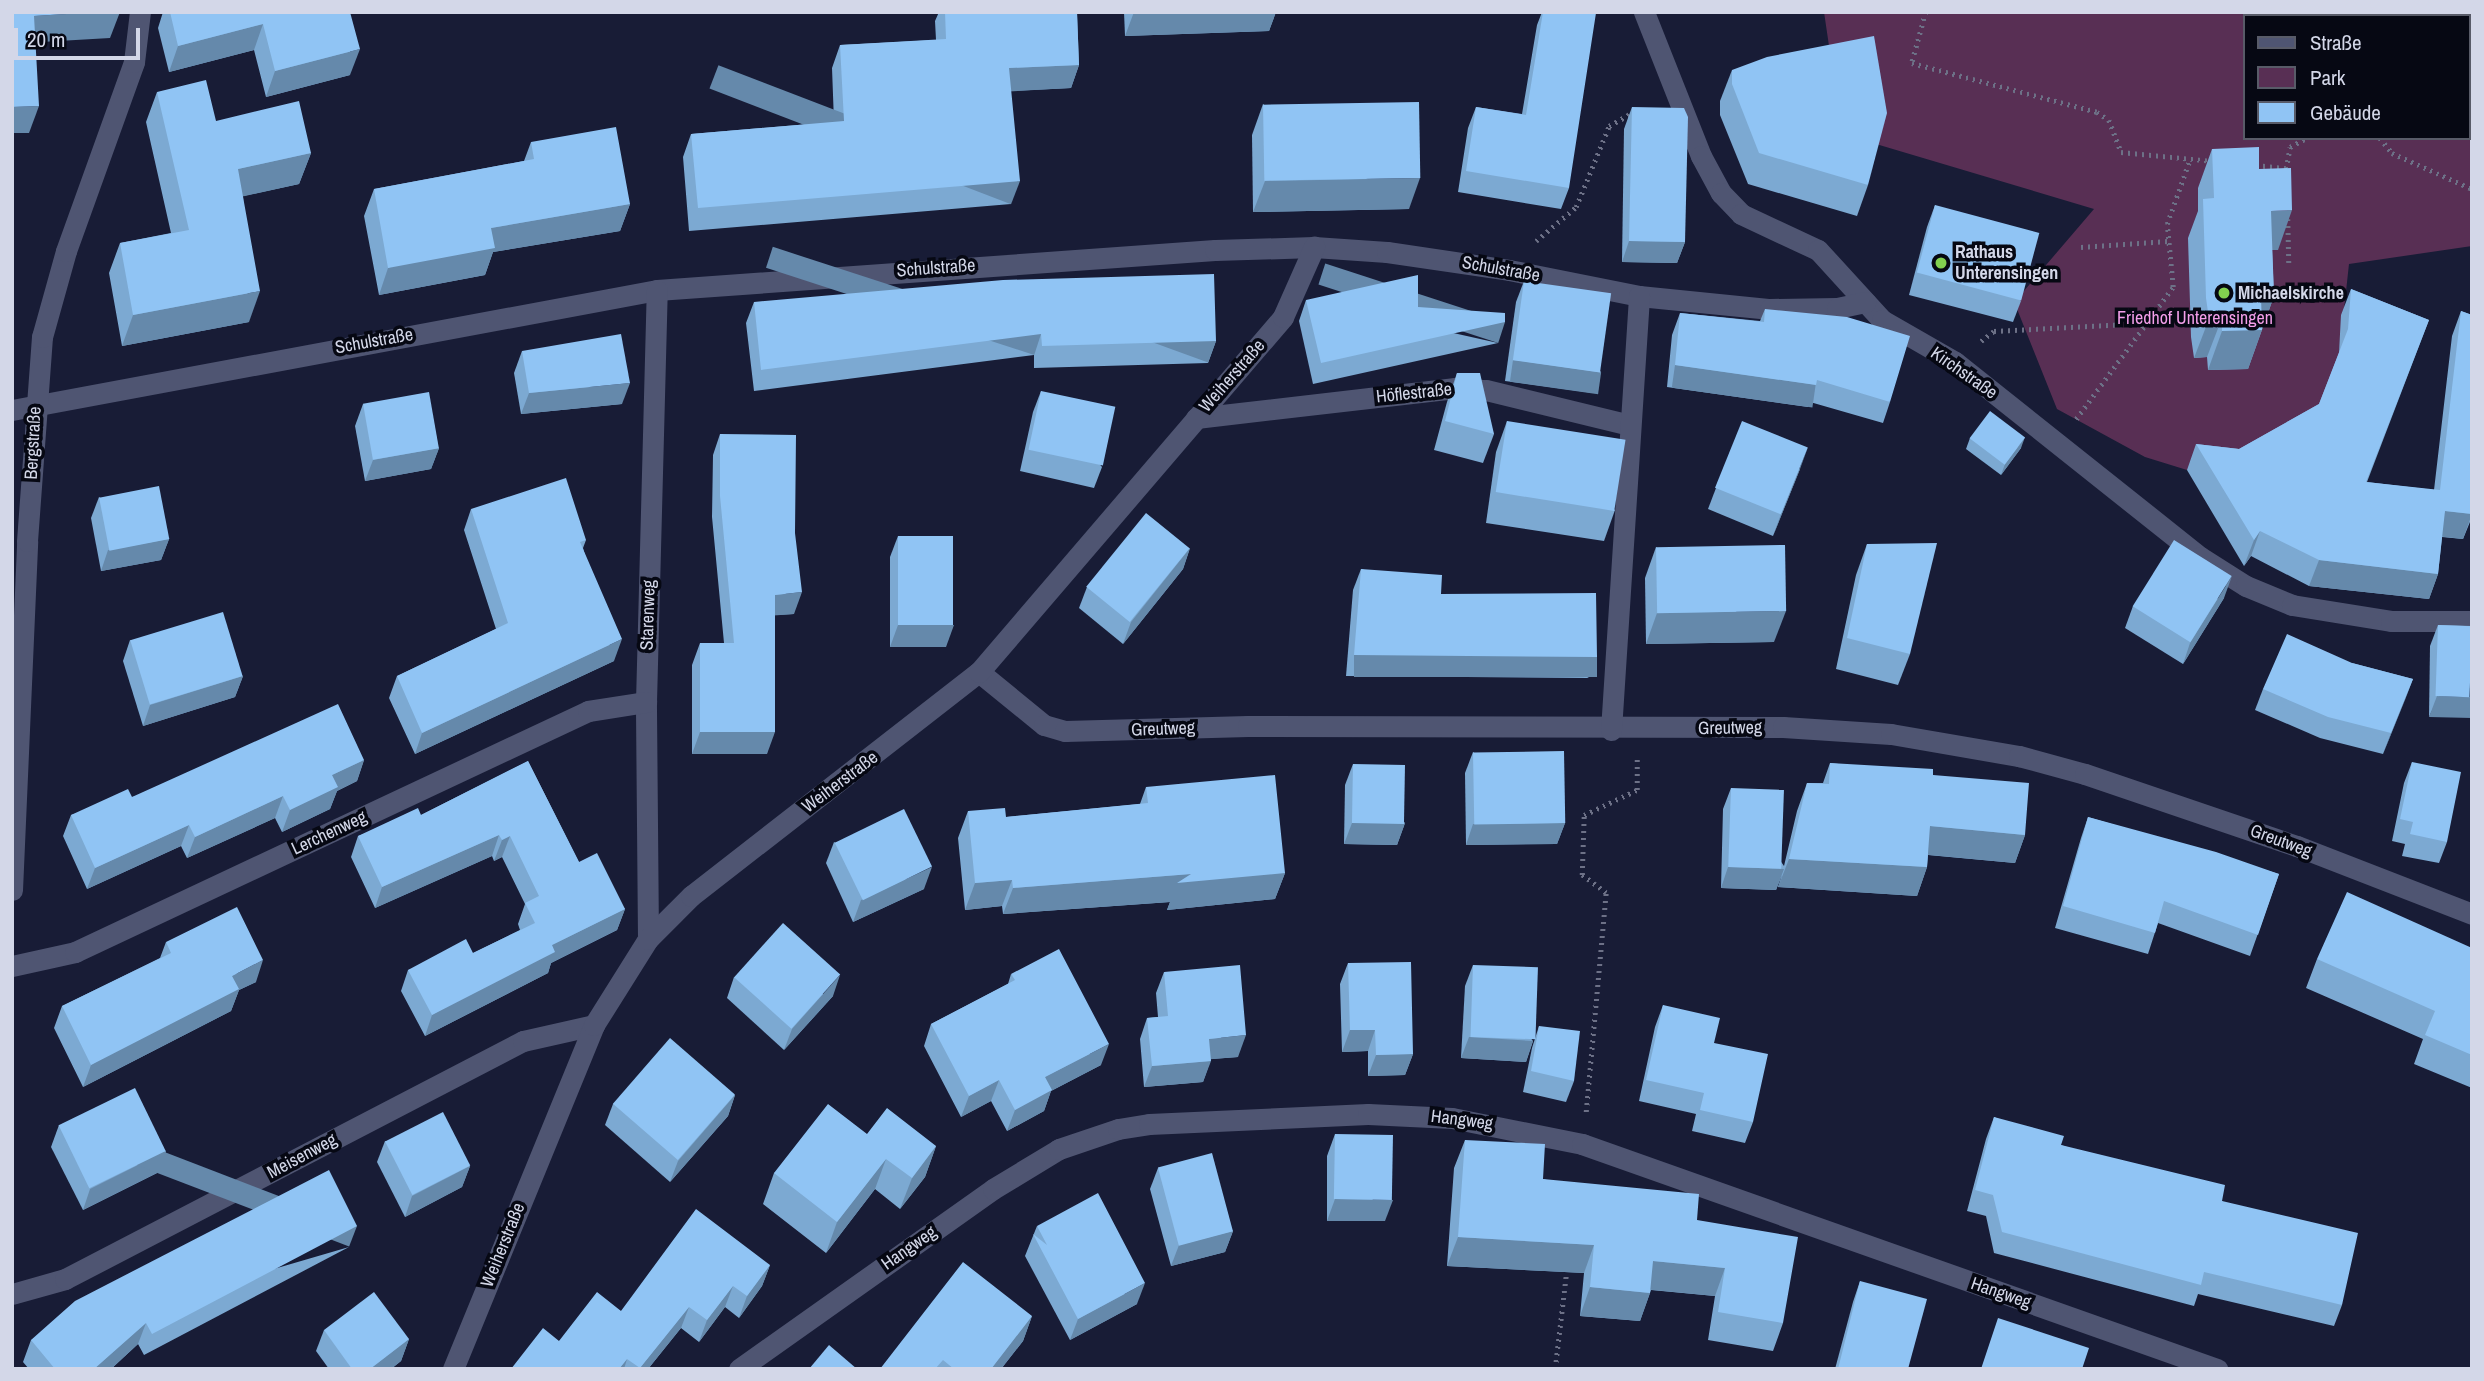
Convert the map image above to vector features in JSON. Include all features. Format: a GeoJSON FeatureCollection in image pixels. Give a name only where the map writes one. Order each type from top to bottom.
{"type":"FeatureCollection","features":[{"type":"Feature","properties":{"kind":"street","name":"Bergstraße"},"geometry":{"type":"LineString","coordinates":[[12,890],[36,406],[51,297],[134,62],[140,12]]}},
{"type":"Feature","properties":{"kind":"street","name":"Kirchstraße"},"geometry":{"type":"LineString","coordinates":[[1644,12],[1676,97],[1721,193],[1741,214],[1818,250],[1881,320],[1955,362],[2059,442],[2200,557],[2246,586],[2292,605],[2391,621],[2472,621]]}},
{"type":"Feature","properties":{"kind":"street","name":"Schulstraße"},"geometry":{"type":"LineString","coordinates":[[12,410],[657,290],[905,269],[1314,247],[1434,258],[1639,296],[1770,309],[1837,308],[1865,302]]}},
{"type":"Feature","properties":{"kind":"street","name":"Weiherstraße"},"geometry":{"type":"LineString","coordinates":[[453,1369],[594,1025],[648,939],[691,897],[979,673],[1086,552],[1195,418],[1283,317],[1314,247]]}},
{"type":"Feature","properties":{"kind":"street","name":"Starenweg"},"geometry":{"type":"LineString","coordinates":[[648,939],[646,702],[657,290]]}},
{"type":"Feature","properties":{"kind":"street"},"geometry":{"type":"LineString","coordinates":[[1611,730],[1639,296]]}},
{"type":"Feature","properties":{"kind":"street","name":"Höflestraße"},"geometry":{"type":"LineString","coordinates":[[1195,418],[1455,388],[1486,390],[1630,425]]}},
{"type":"Feature","properties":{"kind":"street","name":"Greutweg"},"geometry":{"type":"LineString","coordinates":[[979,673],[1044,725],[1065,731],[1248,726],[1611,730],[1783,727],[1891,734],[2019,756],[2271,837],[2472,914]]}},
{"type":"Feature","properties":{"kind":"street","name":"Lerchenweg"},"geometry":{"type":"LineString","coordinates":[[12,966],[75,952],[588,711],[646,702]]}},
{"type":"Feature","properties":{"kind":"street","name":"Meisenweg"},"geometry":{"type":"LineString","coordinates":[[12,1294],[65,1279],[523,1041],[594,1025]]}},
{"type":"Feature","properties":{"kind":"street","name":"Hangweg"},"geometry":{"type":"LineString","coordinates":[[738,1369],[1033,1163],[1118,1129],[1234,1119],[1408,1115],[1503,1126],[1582,1144],[2217,1369]]}},
{"type":"Feature","properties":{"kind":"path"},"geometry":{"type":"LineString","coordinates":[[1926,12],[1912,63],[2097,112],[2109,120],[2122,152],[2217,162]]}},
{"type":"Feature","properties":{"kind":"path"},"geometry":{"type":"LineString","coordinates":[[1546,232],[1576,207],[1609,126],[1627,114],[1676,97]]}},
{"type":"Feature","properties":{"kind":"path"},"geometry":{"type":"LineString","coordinates":[[2287,182],[2286,168],[2290,147],[2302,140]]}},
{"type":"Feature","properties":{"kind":"path"},"geometry":{"type":"LineString","coordinates":[[2382,140],[2392,153],[2472,189]]}},
{"type":"Feature","properties":{"kind":"path"},"geometry":{"type":"LineString","coordinates":[[2059,442],[2173,287],[2167,224],[2190,159]]}},
{"type":"Feature","properties":{"kind":"path"},"geometry":{"type":"LineString","coordinates":[[2245,164],[2286,168]]}},
{"type":"Feature","properties":{"kind":"path"},"geometry":{"type":"LineString","coordinates":[[2287,209],[2289,264]]}},
{"type":"Feature","properties":{"kind":"path"},"geometry":{"type":"LineString","coordinates":[[2081,247],[2168,241]]}},
{"type":"Feature","properties":{"kind":"path"},"geometry":{"type":"LineString","coordinates":[[1955,362],[1994,331],[2148,323]]}},
{"type":"Feature","properties":{"kind":"path"},"geometry":{"type":"LineString","coordinates":[[1582,1144],[1606,892],[1582,875],[1584,815],[1637,790],[1637,729]]}},
{"type":"Feature","properties":{"kind":"path"},"geometry":{"type":"LineString","coordinates":[[1555,1369],[1568,1263]]}},
{"type":"Feature","properties":{"kind":"green space","name":"Friedhof Unterensingen"},"geometry":{"type":"Polygon","coordinates":[[[1824,12],[2472,12],[2472,246],[2349,264],[2339,355],[2310,430],[2226,474],[2187,470],[2145,457],[2057,409],[2017,309],[2023,292],[2094,209],[1876,144],[1833,73],[1824,12]]]}},
{"type":"Feature","properties":{"kind":"building"},"geometry":{"type":"Polygon","coordinates":[[[12,12],[98,12],[34,16],[39,106],[12,107],[12,12]]]}},
{"type":"Feature","properties":{"kind":"building"},"geometry":{"type":"Polygon","coordinates":[[[170,12],[350,12],[360,49],[275,71],[263,24],[178,46],[170,12]]]}},
{"type":"Feature","properties":{"kind":"building"},"geometry":{"type":"Polygon","coordinates":[[[945,12],[1077,12],[1079,65],[1009,68],[1020,181],[698,208],[691,134],[844,121],[840,45],[946,39],[945,12]]]}},
{"type":"Feature","properties":{"kind":"building"},"geometry":{"type":"Polygon","coordinates":[[[1543,12],[1596,13],[1569,188],[1466,171],[1476,107],[1526,115],[1543,12]]]}},
{"type":"Feature","properties":{"kind":"building"},"geometry":{"type":"Polygon","coordinates":[[[1874,36],[1887,113],[1868,185],[1759,153],[1732,84],[1732,70],[1767,57],[1874,36]]]}},
{"type":"Feature","properties":{"kind":"building"},"geometry":{"type":"Polygon","coordinates":[[[206,80],[216,121],[299,101],[311,153],[238,169],[260,291],[133,315],[120,243],[189,230],[157,92],[206,80]]]}},
{"type":"Feature","properties":{"kind":"building"},"geometry":{"type":"Polygon","coordinates":[[[1419,102],[1420,178],[1264,181],[1263,105],[1419,102]]]}},
{"type":"Feature","properties":{"kind":"building"},"geometry":{"type":"Polygon","coordinates":[[[1632,107],[1684,108],[1688,117],[1685,242],[1629,241],[1632,107]]]}},
{"type":"Feature","properties":{"kind":"building"},"geometry":{"type":"Polygon","coordinates":[[[616,127],[630,204],[491,228],[495,248],[388,268],[374,189],[534,159],[531,142],[616,127]]]}},
{"type":"Feature","properties":{"kind":"building","name":"Michaelskirche"},"geometry":{"type":"Polygon","coordinates":[[[2259,147],[2259,169],[2291,168],[2292,210],[2271,211],[2274,296],[2261,296],[2262,330],[2222,331],[2222,318],[2209,319],[2206,298],[2203,199],[2214,198],[2212,149],[2259,147]]]}},
{"type":"Feature","properties":{"kind":"building"},"geometry":{"type":"Polygon","coordinates":[[[1935,205],[2039,233],[2021,301],[1917,273],[1935,205]]]}},
{"type":"Feature","properties":{"kind":"building"},"geometry":{"type":"Polygon","coordinates":[[[1214,274],[1216,341],[1042,346],[1041,334],[761,370],[754,302],[1003,280],[1214,274]]]}},
{"type":"Feature","properties":{"kind":"building"},"geometry":{"type":"Polygon","coordinates":[[[1418,275],[1418,307],[1505,313],[1505,322],[1321,363],[1306,300],[1418,275]]]}},
{"type":"Feature","properties":{"kind":"building"},"geometry":{"type":"Polygon","coordinates":[[[1524,281],[1611,293],[1600,372],[1513,360],[1524,281]]]}},
{"type":"Feature","properties":{"kind":"building"},"geometry":{"type":"Polygon","coordinates":[[[2351,289],[2429,320],[2366,482],[2440,490],[2461,311],[2472,315],[2472,514],[2445,511],[2438,574],[2319,560],[2260,531],[2254,540],[2196,444],[2239,449],[2319,404],[2348,329],[2351,289]]]}},
{"type":"Feature","properties":{"kind":"building"},"geometry":{"type":"Polygon","coordinates":[[[1765,309],[1847,317],[1910,336],[1890,402],[1817,380],[1816,385],[1675,365],[1680,313],[1764,322],[1765,309]]]}},
{"type":"Feature","properties":{"kind":"building"},"geometry":{"type":"Polygon","coordinates":[[[621,334],[630,383],[529,393],[522,351],[621,334]]]}},
{"type":"Feature","properties":{"kind":"building"},"geometry":{"type":"Polygon","coordinates":[[[1457,373],[1480,373],[1494,434],[1445,421],[1457,373]]]}},
{"type":"Feature","properties":{"kind":"building"},"geometry":{"type":"Polygon","coordinates":[[[1041,391],[1115,407],[1103,465],[1029,450],[1041,391]]]}},
{"type":"Feature","properties":{"kind":"building"},"geometry":{"type":"Polygon","coordinates":[[[429,392],[439,448],[373,460],[363,404],[429,392]]]}},
{"type":"Feature","properties":{"kind":"building"},"geometry":{"type":"Polygon","coordinates":[[[1990,411],[2025,437],[2005,465],[1970,438],[1990,411]]]}},
{"type":"Feature","properties":{"kind":"building"},"geometry":{"type":"Polygon","coordinates":[[[1507,421],[1626,440],[1614,511],[1496,492],[1507,421]]]}},
{"type":"Feature","properties":{"kind":"building"},"geometry":{"type":"Polygon","coordinates":[[[1742,421],[1808,448],[1781,514],[1715,488],[1742,421]]]}},
{"type":"Feature","properties":{"kind":"building"},"geometry":{"type":"Polygon","coordinates":[[[720,434],[796,435],[795,533],[802,592],[775,595],[775,732],[700,732],[700,643],[734,643],[720,496],[720,434]]]}},
{"type":"Feature","properties":{"kind":"building"},"geometry":{"type":"Polygon","coordinates":[[[566,478],[586,540],[580,542],[622,639],[422,733],[397,676],[508,623],[471,509],[566,478]]]}},
{"type":"Feature","properties":{"kind":"building"},"geometry":{"type":"Polygon","coordinates":[[[159,486],[169,539],[109,551],[99,498],[159,486]]]}},
{"type":"Feature","properties":{"kind":"building"},"geometry":{"type":"Polygon","coordinates":[[[1146,513],[1190,548],[1130,622],[1086,587],[1146,513]]]}},
{"type":"Feature","properties":{"kind":"building"},"geometry":{"type":"Polygon","coordinates":[[[898,536],[953,536],[953,625],[898,625],[898,536]]]}},
{"type":"Feature","properties":{"kind":"building"},"geometry":{"type":"Polygon","coordinates":[[[2174,540],[2232,576],[2190,642],[2133,606],[2174,540]]]}},
{"type":"Feature","properties":{"kind":"building"},"geometry":{"type":"Polygon","coordinates":[[[1937,543],[1910,654],[1847,638],[1867,544],[1937,543]]]}},
{"type":"Feature","properties":{"kind":"building"},"geometry":{"type":"Polygon","coordinates":[[[1785,545],[1786,611],[1657,613],[1656,547],[1785,545]]]}},
{"type":"Feature","properties":{"kind":"building"},"geometry":{"type":"Polygon","coordinates":[[[1361,569],[1442,575],[1441,594],[1596,593],[1597,657],[1354,655],[1361,569]]]}},
{"type":"Feature","properties":{"kind":"building"},"geometry":{"type":"Polygon","coordinates":[[[223,612],[243,676],[150,704],[130,640],[223,612]]]}},
{"type":"Feature","properties":{"kind":"building"},"geometry":{"type":"Polygon","coordinates":[[[2438,625],[2472,626],[2470,697],[2436,696],[2438,625]]]}},
{"type":"Feature","properties":{"kind":"building"},"geometry":{"type":"Polygon","coordinates":[[[2287,634],[2352,663],[2413,679],[2391,733],[2328,717],[2263,689],[2287,634]]]}},
{"type":"Feature","properties":{"kind":"building"},"geometry":{"type":"Polygon","coordinates":[[[338,704],[364,760],[332,775],[338,787],[290,810],[283,796],[195,837],[189,825],[95,868],[71,815],[128,789],[132,797],[338,704]]]}},
{"type":"Feature","properties":{"kind":"building"},"geometry":{"type":"Polygon","coordinates":[[[1564,751],[1565,823],[1474,825],[1473,753],[1564,751]]]}},
{"type":"Feature","properties":{"kind":"building"},"geometry":{"type":"Polygon","coordinates":[[[528,761],[579,862],[597,853],[625,909],[552,945],[555,952],[432,1015],[408,970],[466,939],[473,953],[535,923],[525,903],[539,896],[510,836],[502,840],[499,835],[382,887],[358,836],[418,808],[421,815],[528,761]]]}},
{"type":"Feature","properties":{"kind":"building"},"geometry":{"type":"Polygon","coordinates":[[[2412,762],[2461,772],[2447,842],[2410,834],[2413,822],[2400,819],[2412,762]]]}},
{"type":"Feature","properties":{"kind":"building"},"geometry":{"type":"Polygon","coordinates":[[[1830,763],[1933,769],[1933,775],[2029,783],[2025,835],[1930,826],[1927,867],[1789,859],[1807,783],[1829,784],[1830,763]]]}},
{"type":"Feature","properties":{"kind":"building"},"geometry":{"type":"Polygon","coordinates":[[[1353,764],[1405,765],[1404,824],[1352,823],[1353,764]]]}},
{"type":"Feature","properties":{"kind":"building"},"geometry":{"type":"Polygon","coordinates":[[[1275,775],[1285,873],[1177,883],[1191,874],[1013,888],[1012,880],[975,883],[968,811],[1005,808],[1006,817],[1148,803],[1146,787],[1275,775]]]}},
{"type":"Feature","properties":{"kind":"building"},"geometry":{"type":"Polygon","coordinates":[[[1731,788],[1784,790],[1781,869],[1728,867],[1731,788]]]}},
{"type":"Feature","properties":{"kind":"building"},"geometry":{"type":"Polygon","coordinates":[[[904,809],[932,867],[863,900],[835,843],[904,809]]]}},
{"type":"Feature","properties":{"kind":"building"},"geometry":{"type":"Polygon","coordinates":[[[2088,817],[2216,852],[2279,874],[2258,935],[2164,901],[2155,933],[2063,906],[2088,817]]]}},
{"type":"Feature","properties":{"kind":"building"},"geometry":{"type":"Polygon","coordinates":[[[2347,892],[2472,948],[2472,1055],[2425,1035],[2435,1011],[2317,959],[2347,892]]]}},
{"type":"Feature","properties":{"kind":"building"},"geometry":{"type":"Polygon","coordinates":[[[237,907],[263,960],[232,976],[239,989],[91,1065],[62,1006],[171,953],[166,942],[237,907]]]}},
{"type":"Feature","properties":{"kind":"building"},"geometry":{"type":"Polygon","coordinates":[[[783,923],[840,975],[791,1029],[734,977],[783,923]]]}},
{"type":"Feature","properties":{"kind":"building"},"geometry":{"type":"Polygon","coordinates":[[[1059,949],[1109,1044],[1045,1077],[1052,1090],[1015,1110],[999,1080],[969,1096],[931,1024],[1015,980],[1011,974],[1059,949]]]}},
{"type":"Feature","properties":{"kind":"building"},"geometry":{"type":"Polygon","coordinates":[[[1411,962],[1413,1054],[1376,1055],[1375,1030],[1350,1030],[1348,963],[1411,962]]]}},
{"type":"Feature","properties":{"kind":"building"},"geometry":{"type":"Polygon","coordinates":[[[1240,965],[1246,1035],[1209,1039],[1211,1061],[1152,1066],[1147,1018],[1168,1016],[1164,972],[1240,965]]]}},
{"type":"Feature","properties":{"kind":"building"},"geometry":{"type":"Polygon","coordinates":[[[1473,965],[1538,967],[1535,1039],[1470,1037],[1473,965]]]}},
{"type":"Feature","properties":{"kind":"building"},"geometry":{"type":"Polygon","coordinates":[[[1663,1005],[1720,1018],[1714,1043],[1768,1054],[1753,1122],[1700,1110],[1704,1093],[1646,1080],[1663,1005]]]}},
{"type":"Feature","properties":{"kind":"building"},"geometry":{"type":"Polygon","coordinates":[[[1539,1026],[1580,1031],[1574,1081],[1531,1071],[1539,1026]]]}},
{"type":"Feature","properties":{"kind":"building"},"geometry":{"type":"Polygon","coordinates":[[[670,1038],[735,1094],[678,1160],[613,1104],[670,1038]]]}},
{"type":"Feature","properties":{"kind":"building"},"geometry":{"type":"Polygon","coordinates":[[[135,1088],[166,1151],[89,1188],[59,1125],[135,1088]]]}},
{"type":"Feature","properties":{"kind":"building"},"geometry":{"type":"Polygon","coordinates":[[[828,1104],[867,1134],[887,1108],[936,1146],[912,1178],[886,1159],[837,1222],[774,1173],[828,1104]]]}},
{"type":"Feature","properties":{"kind":"building"},"geometry":{"type":"Polygon","coordinates":[[[443,1112],[470,1165],[412,1195],[385,1142],[443,1112]]]}},
{"type":"Feature","properties":{"kind":"building"},"geometry":{"type":"Polygon","coordinates":[[[1994,1117],[2064,1136],[2061,1145],[2225,1185],[2222,1201],[2358,1233],[2342,1305],[2204,1272],[2201,1285],[2002,1232],[1993,1195],[1975,1190],[1994,1117]]]}},
{"type":"Feature","properties":{"kind":"building"},"geometry":{"type":"Polygon","coordinates":[[[1335,1134],[1393,1135],[1392,1200],[1334,1199],[1335,1134]]]}},
{"type":"Feature","properties":{"kind":"building"},"geometry":{"type":"Polygon","coordinates":[[[1465,1140],[1545,1144],[1543,1179],[1699,1194],[1697,1220],[1798,1237],[1783,1323],[1718,1312],[1725,1268],[1653,1261],[1650,1293],[1590,1287],[1594,1245],[1458,1237],[1465,1140]]]}},
{"type":"Feature","properties":{"kind":"building"},"geometry":{"type":"Polygon","coordinates":[[[1212,1153],[1233,1231],[1179,1246],[1158,1167],[1212,1153]]]}},
{"type":"Feature","properties":{"kind":"building"},"geometry":{"type":"Polygon","coordinates":[[[329,1170],[357,1226],[152,1334],[146,1323],[94,1369],[55,1369],[31,1340],[75,1301],[329,1170]]]}},
{"type":"Feature","properties":{"kind":"building"},"geometry":{"type":"Polygon","coordinates":[[[1098,1193],[1145,1283],[1078,1319],[1033,1234],[1047,1245],[1037,1226],[1098,1193]]]}},
{"type":"Feature","properties":{"kind":"building"},"geometry":{"type":"Polygon","coordinates":[[[696,1209],[770,1265],[747,1296],[733,1286],[707,1320],[689,1307],[640,1368],[627,1359],[619,1369],[511,1369],[543,1328],[559,1341],[597,1292],[621,1311],[696,1209]]]}},
{"type":"Feature","properties":{"kind":"building"},"geometry":{"type":"Polygon","coordinates":[[[963,1262],[1032,1316],[991,1369],[954,1369],[943,1360],[935,1369],[880,1369],[963,1262]]]}},
{"type":"Feature","properties":{"kind":"building"},"geometry":{"type":"Polygon","coordinates":[[[1860,1281],[1927,1299],[1908,1369],[1838,1369],[1860,1281]]]}},
{"type":"Feature","properties":{"kind":"building"},"geometry":{"type":"Polygon","coordinates":[[[374,1292],[409,1339],[370,1369],[352,1369],[324,1330],[374,1292]]]}},
{"type":"Feature","properties":{"kind":"building"},"geometry":{"type":"Polygon","coordinates":[[[1998,1318],[2089,1348],[2082,1369],[1981,1369],[1998,1318]]]}},
{"type":"Feature","properties":{"kind":"building"},"geometry":{"type":"Polygon","coordinates":[[[829,1345],[857,1369],[809,1369],[829,1345]]]}},
{"type":"Feature","properties":{"kind":"place","name":"Rathaus Unterensingen"},"geometry":{"type":"Point","coordinates":[1941,263]}},
{"type":"Feature","properties":{"kind":"place","name":"Michaelskirche"},"geometry":{"type":"Point","coordinates":[2224,293]}}]}
